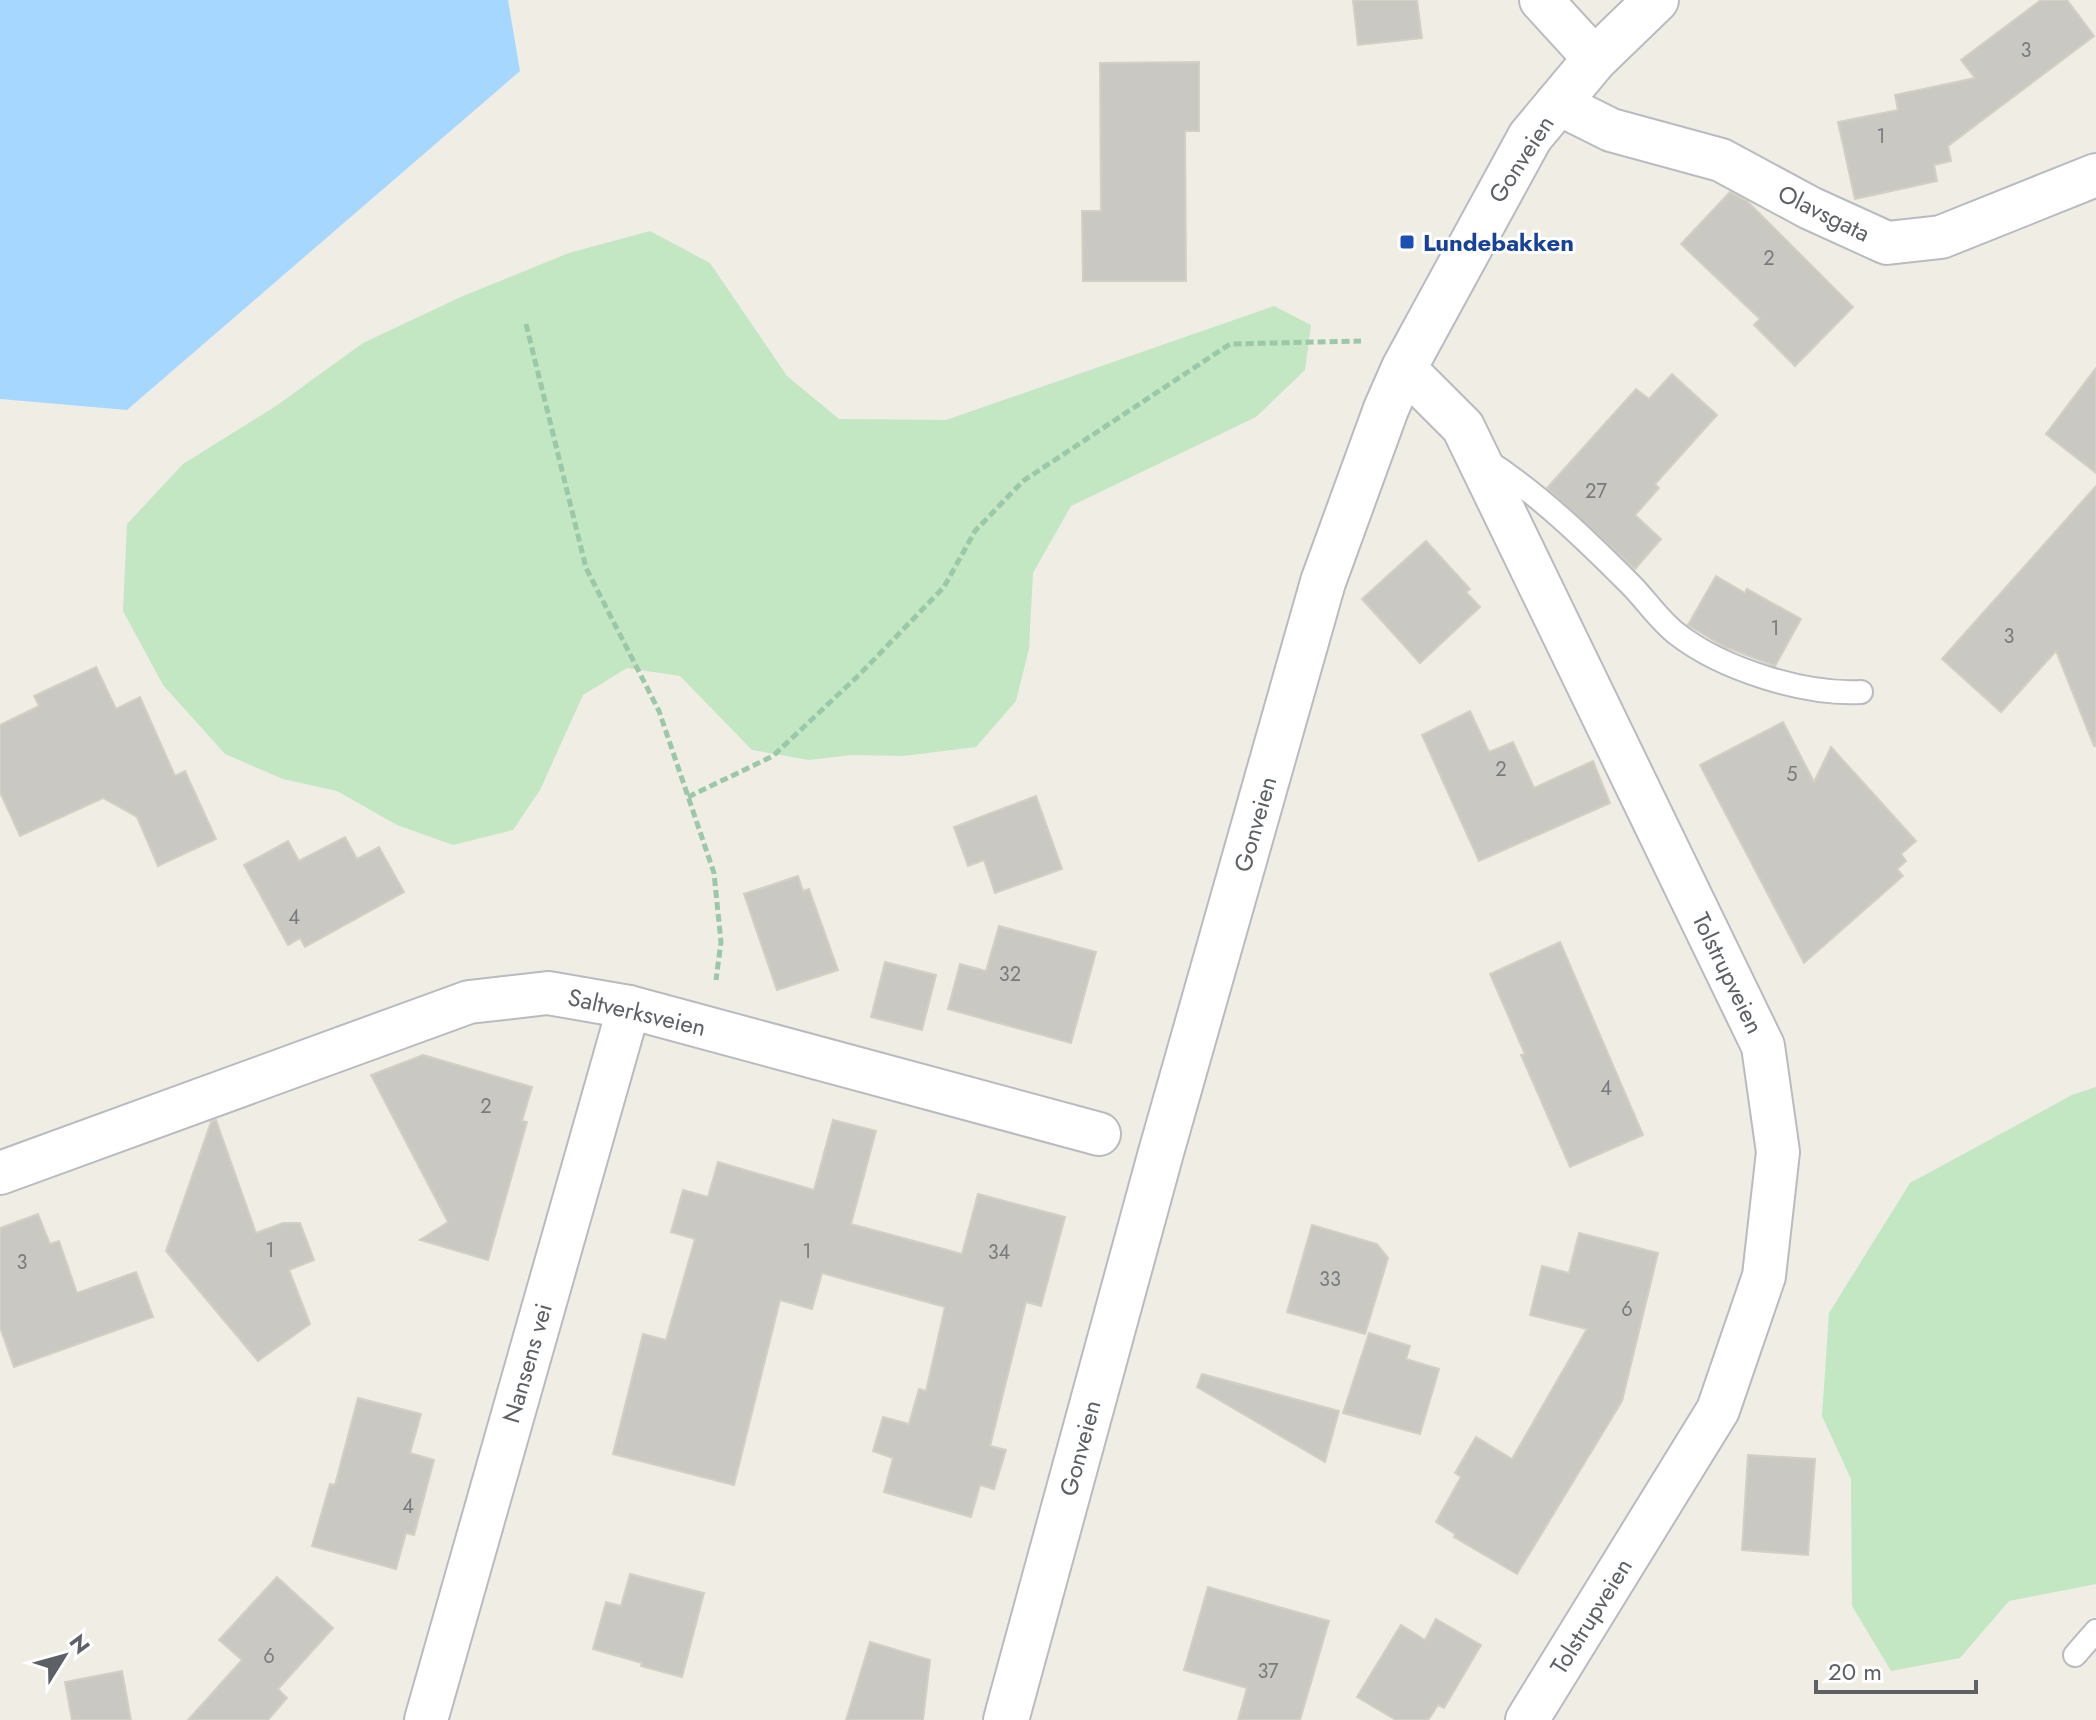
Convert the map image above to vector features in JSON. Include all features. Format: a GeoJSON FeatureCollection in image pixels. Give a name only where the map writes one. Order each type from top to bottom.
{"type":"FeatureCollection","features":[{"type":"Feature","properties":{"kind":"street"},"geometry":{"type":"LineString","coordinates":[[1541,0],[1595,59]]}},
{"type":"Feature","properties":{"kind":"street","name":"Gonveien"},"geometry":{"type":"LineString","coordinates":[[1006,1720],[1160,1156],[1323,582],[1386,409],[1404,368],[1530,137],[1595,59],[1656,0]]}},
{"type":"Feature","properties":{"kind":"street","name":"Olavsgata"},"geometry":{"type":"LineString","coordinates":[[1557,103],[1611,130],[1721,160],[1810,208],[1887,243],[1941,237],[2096,175]]}},
{"type":"Feature","properties":{"kind":"street","name":"Tolstrupveien"},"geometry":{"type":"LineString","coordinates":[[1404,368],[1463,427],[1763,1046],[1778,1152],[1764,1276],[1718,1410],[1527,1720]]}},
{"type":"Feature","properties":{"kind":"street","name":"Saltverksveien"},"geometry":{"type":"LineString","coordinates":[[0,1173],[469,1002],[548,993],[629,1007],[1099,1134]]}},
{"type":"Feature","properties":{"kind":"street","name":"Nansens vei"},"geometry":{"type":"LineString","coordinates":[[426,1720],[629,1007]]}},
{"type":"Feature","properties":{"kind":"lane","name":"Tolstrupveien"},"geometry":{"type":"LineString","coordinates":[[1475,453],[1514,478],[1565,520],[1674,632],[1711,657],[1756,675],[1829,691],[1861,692]]}},
{"type":"Feature","properties":{"kind":"lane"},"geometry":{"type":"LineString","coordinates":[[2075,1655],[2096,1631]]}},
{"type":"Feature","properties":{"kind":"path"},"geometry":{"type":"LineString","coordinates":[[526,324],[586,568],[659,711],[714,873],[721,942],[708,1028]]}},
{"type":"Feature","properties":{"kind":"path"},"geometry":{"type":"LineString","coordinates":[[688,797],[773,756],[944,587],[975,531],[1023,481],[1230,344],[1365,341]]}},
{"type":"Feature","properties":{"kind":"green space"},"geometry":{"type":"Polygon","coordinates":[[[650,231],[710,263],[787,376],[839,419],[946,420],[1274,306],[1311,325],[1305,370],[1256,417],[1071,506],[1033,573],[1029,649],[1016,701],[976,747],[903,756],[851,755],[809,760],[752,750],[680,676],[627,668],[583,695],[540,790],[513,830],[453,845],[397,825],[337,791],[283,779],[225,754],[163,685],[123,611],[127,524],[183,464],[276,406],[363,343],[463,296],[569,253],[650,231]]]}},
{"type":"Feature","properties":{"kind":"green space"},"geometry":{"type":"Polygon","coordinates":[[[2096,1087],[2096,1584],[2009,1601],[1960,1658],[1891,1671],[1852,1606],[1851,1479],[1822,1416],[1829,1313],[1910,1183],[2072,1095],[2096,1087]]]}},
{"type":"Feature","properties":{"kind":"water"},"geometry":{"type":"Polygon","coordinates":[[[0,0],[508,0],[520,71],[127,410],[0,399],[0,0]]]}},
{"type":"Feature","properties":{"kind":"building"},"geometry":{"type":"Polygon","coordinates":[[[1353,0],[1417,0],[1422,38],[1358,45],[1353,0]]]}},
{"type":"Feature","properties":{"kind":"building"},"geometry":{"type":"Polygon","coordinates":[[[2041,0],[2067,0],[2094,36],[1948,146],[1951,161],[1934,165],[1937,181],[1855,199],[1838,122],[1898,110],[1895,95],[1975,78],[1961,60],[2041,0]]]}},
{"type":"Feature","properties":{"kind":"building"},"geometry":{"type":"Polygon","coordinates":[[[1199,62],[1199,131],[1185,131],[1186,281],[1083,281],[1082,211],[1101,211],[1100,63],[1199,62]]]}},
{"type":"Feature","properties":{"kind":"building"},"geometry":{"type":"Polygon","coordinates":[[[1730,192],[1748,202],[1853,307],[1795,366],[1754,325],[1760,319],[1681,244],[1730,192]]]}},
{"type":"Feature","properties":{"kind":"building"},"geometry":{"type":"Polygon","coordinates":[[[2096,368],[2096,473],[2046,434],[2096,368]]]}},
{"type":"Feature","properties":{"kind":"building"},"geometry":{"type":"Polygon","coordinates":[[[1672,374],[1717,415],[1655,484],[1659,488],[1635,515],[1661,539],[1635,569],[1547,488],[1636,389],[1649,399],[1672,374]]]}},
{"type":"Feature","properties":{"kind":"building"},"geometry":{"type":"Polygon","coordinates":[[[2096,486],[2094,746],[2056,651],[2001,712],[1942,659],[2096,486]]]}},
{"type":"Feature","properties":{"kind":"building"},"geometry":{"type":"Polygon","coordinates":[[[1426,541],[1470,589],[1466,592],[1480,607],[1420,663],[1362,599],[1426,541]]]}},
{"type":"Feature","properties":{"kind":"building"},"geometry":{"type":"Polygon","coordinates":[[[1716,576],[1801,619],[1775,666],[1723,646],[1688,625],[1716,576]]]}},
{"type":"Feature","properties":{"kind":"building"},"geometry":{"type":"Polygon","coordinates":[[[96,667],[116,709],[140,697],[175,776],[185,771],[216,839],[158,866],[137,817],[103,798],[20,836],[0,792],[0,725],[39,706],[34,696],[96,667]]]}},
{"type":"Feature","properties":{"kind":"building"},"geometry":{"type":"Polygon","coordinates":[[[1470,711],[1489,752],[1513,742],[1534,788],[1593,761],[1610,803],[1479,861],[1422,735],[1470,711]]]}},
{"type":"Feature","properties":{"kind":"building"},"geometry":{"type":"Polygon","coordinates":[[[1783,722],[1814,782],[1831,747],[1916,841],[1901,854],[1906,861],[1897,869],[1903,876],[1804,963],[1700,765],[1783,722]]]}},
{"type":"Feature","properties":{"kind":"building"},"geometry":{"type":"Polygon","coordinates":[[[1036,796],[1062,869],[995,893],[984,860],[968,866],[954,827],[1036,796]]]}},
{"type":"Feature","properties":{"kind":"building"},"geometry":{"type":"Polygon","coordinates":[[[345,837],[357,859],[379,847],[404,892],[305,947],[300,938],[288,945],[244,865],[288,841],[299,861],[345,837]]]}},
{"type":"Feature","properties":{"kind":"building"},"geometry":{"type":"Polygon","coordinates":[[[798,876],[803,891],[809,889],[838,970],[777,990],[744,894],[798,876]]]}},
{"type":"Feature","properties":{"kind":"building"},"geometry":{"type":"Polygon","coordinates":[[[999,926],[1096,952],[1071,1043],[948,1009],[960,964],[986,971],[999,926]]]}},
{"type":"Feature","properties":{"kind":"building"},"geometry":{"type":"Polygon","coordinates":[[[1560,942],[1643,1135],[1570,1167],[1490,974],[1560,942]]]}},
{"type":"Feature","properties":{"kind":"building"},"geometry":{"type":"Polygon","coordinates":[[[885,962],[936,975],[922,1030],[871,1017],[885,962]]]}},
{"type":"Feature","properties":{"kind":"building"},"geometry":{"type":"Polygon","coordinates":[[[423,1055],[532,1087],[522,1121],[527,1122],[488,1260],[420,1240],[448,1222],[371,1075],[423,1055]]]}},
{"type":"Feature","properties":{"kind":"building"},"geometry":{"type":"Polygon","coordinates":[[[216,1120],[256,1233],[283,1223],[300,1223],[314,1260],[289,1270],[310,1324],[258,1361],[166,1251],[211,1122],[216,1120]]]}},
{"type":"Feature","properties":{"kind":"building"},"geometry":{"type":"Polygon","coordinates":[[[833,1120],[876,1131],[851,1224],[962,1254],[978,1194],[1065,1217],[1041,1306],[1026,1302],[990,1446],[1006,1450],[994,1489],[980,1485],[971,1517],[884,1492],[893,1458],[873,1451],[883,1417],[909,1424],[919,1389],[926,1391],[945,1307],[822,1273],[812,1309],[780,1300],[734,1485],[613,1454],[643,1334],[666,1340],[695,1239],[671,1232],[683,1190],[708,1197],[718,1162],[814,1190],[833,1120]]]}},
{"type":"Feature","properties":{"kind":"building"},"geometry":{"type":"Polygon","coordinates":[[[38,1214],[50,1244],[59,1241],[77,1293],[136,1272],[153,1317],[14,1367],[0,1327],[0,1228],[38,1214]]]}},
{"type":"Feature","properties":{"kind":"building"},"geometry":{"type":"Polygon","coordinates":[[[1312,1225],[1377,1244],[1388,1258],[1365,1334],[1287,1312],[1312,1225]]]}},
{"type":"Feature","properties":{"kind":"building"},"geometry":{"type":"Polygon","coordinates":[[[1579,1233],[1658,1253],[1622,1401],[1517,1574],[1454,1537],[1455,1534],[1436,1522],[1461,1477],[1455,1473],[1476,1437],[1512,1459],[1587,1329],[1530,1315],[1542,1266],[1569,1273],[1579,1233]]]}},
{"type":"Feature","properties":{"kind":"building"},"geometry":{"type":"Polygon","coordinates":[[[1369,1333],[1410,1346],[1406,1359],[1439,1369],[1420,1434],[1343,1413],[1369,1333]]]}},
{"type":"Feature","properties":{"kind":"building"},"geometry":{"type":"Polygon","coordinates":[[[1202,1374],[1339,1411],[1325,1462],[1197,1387],[1202,1374]]]}},
{"type":"Feature","properties":{"kind":"building"},"geometry":{"type":"Polygon","coordinates":[[[358,1398],[421,1414],[410,1453],[434,1460],[414,1535],[406,1533],[396,1569],[312,1546],[330,1484],[335,1485],[358,1398]]]}},
{"type":"Feature","properties":{"kind":"building"},"geometry":{"type":"Polygon","coordinates":[[[1748,1455],[1815,1459],[1808,1555],[1742,1550],[1748,1455]]]}},
{"type":"Feature","properties":{"kind":"building"},"geometry":{"type":"Polygon","coordinates":[[[630,1574],[704,1593],[682,1677],[593,1649],[606,1602],[621,1606],[630,1574]]]}},
{"type":"Feature","properties":{"kind":"building"},"geometry":{"type":"Polygon","coordinates":[[[277,1577],[333,1628],[278,1689],[287,1698],[268,1720],[188,1720],[242,1660],[219,1640],[277,1577]]]}},
{"type":"Feature","properties":{"kind":"building"},"geometry":{"type":"Polygon","coordinates":[[[1208,1587],[1329,1621],[1300,1720],[1238,1720],[1247,1688],[1184,1670],[1208,1587]]]}},
{"type":"Feature","properties":{"kind":"building"},"geometry":{"type":"Polygon","coordinates":[[[1436,1619],[1481,1645],[1444,1708],[1438,1705],[1428,1720],[1396,1720],[1357,1697],[1401,1625],[1425,1640],[1436,1619]]]}},
{"type":"Feature","properties":{"kind":"building"},"geometry":{"type":"Polygon","coordinates":[[[870,1642],[930,1660],[923,1720],[846,1720],[870,1642]]]}},
{"type":"Feature","properties":{"kind":"building"},"geometry":{"type":"Polygon","coordinates":[[[122,1671],[131,1720],[72,1720],[65,1682],[122,1671]]]}},
{"type":"Feature","properties":{"kind":"place","name":"Lundebakken"},"geometry":{"type":"Point","coordinates":[1407,242]}}]}
